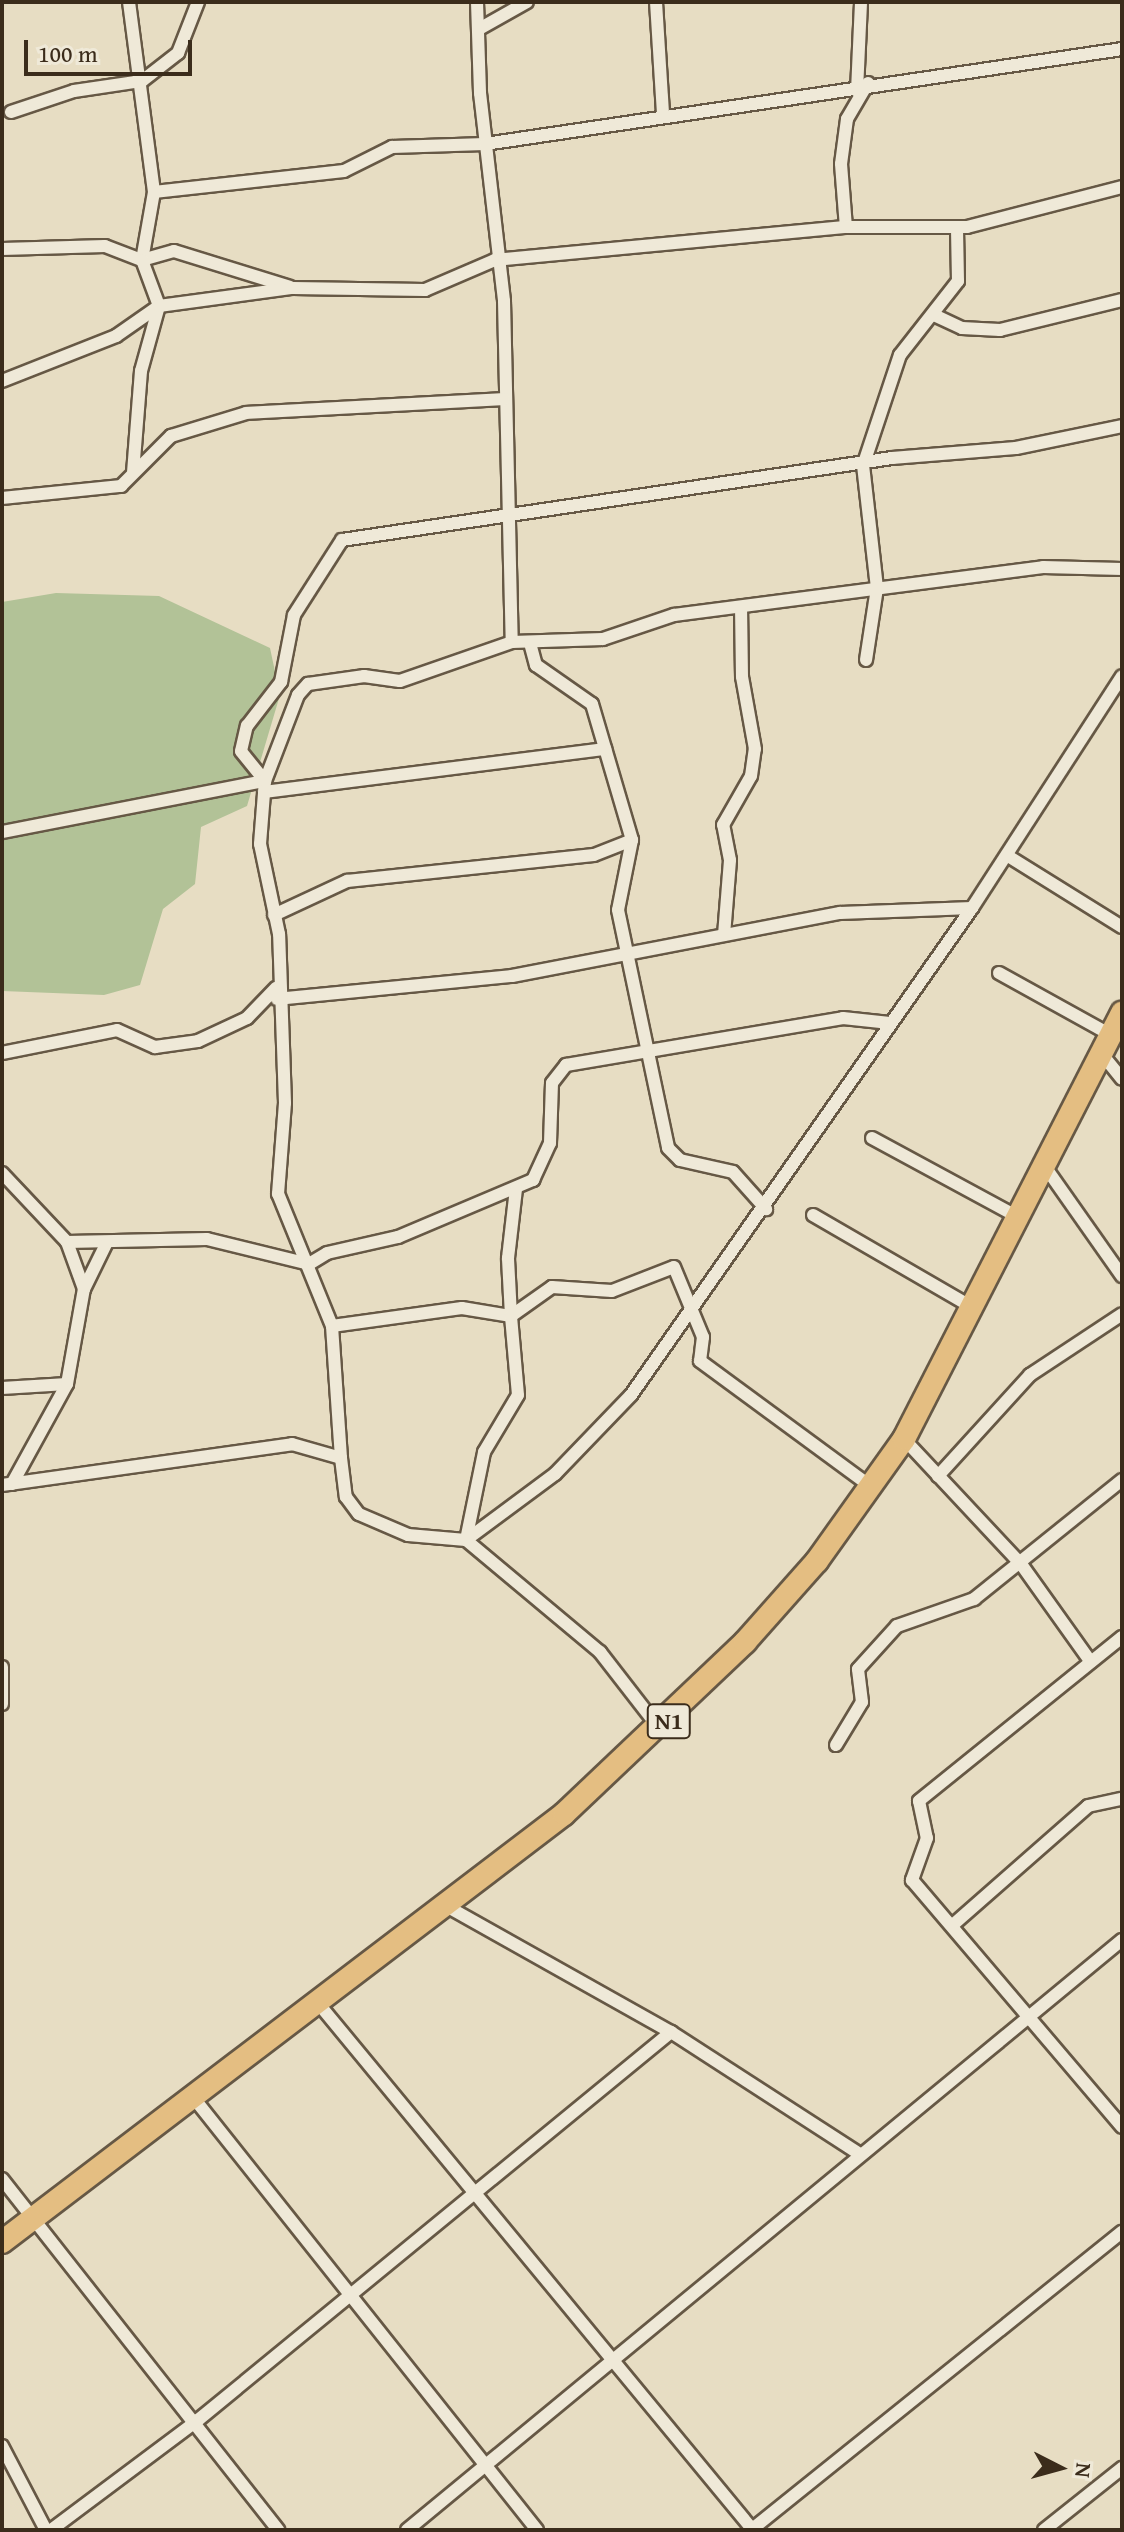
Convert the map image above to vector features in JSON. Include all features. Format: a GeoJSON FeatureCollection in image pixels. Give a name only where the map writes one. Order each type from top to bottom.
{"type":"FeatureCollection","features":[{"type":"Feature","properties":{"kind":"highway","name":"N1"},"geometry":{"type":"LineString","coordinates":[[2,2242],[448,1907],[660,1729],[817,1561],[874,1488],[904,1439],[975,1309],[1122,1013]]}},
{"type":"Feature","properties":{"kind":"street"},"geometry":{"type":"LineString","coordinates":[[129,2],[142,81],[154,192],[142,260],[159,306],[141,371],[133,472]]}},
{"type":"Feature","properties":{"kind":"street"},"geometry":{"type":"LineString","coordinates":[[11,112],[74,91],[142,81],[178,53],[198,2]]}},
{"type":"Feature","properties":{"kind":"street"},"geometry":{"type":"LineString","coordinates":[[477,2],[495,260],[504,301],[512,642]]}},
{"type":"Feature","properties":{"kind":"street"},"geometry":{"type":"LineString","coordinates":[[479,29],[527,2]]}},
{"type":"Feature","properties":{"kind":"street"},"geometry":{"type":"LineString","coordinates":[[656,2],[663,113]]}},
{"type":"Feature","properties":{"kind":"street"},"geometry":{"type":"LineString","coordinates":[[846,227],[841,164],[863,84],[861,2]]}},
{"type":"Feature","properties":{"kind":"street"},"geometry":{"type":"LineString","coordinates":[[154,192],[344,171],[392,147],[485,144],[663,113],[1122,49]]}},
{"type":"Feature","properties":{"kind":"street"},"geometry":{"type":"LineString","coordinates":[[2,381],[116,336],[159,306],[293,288],[425,290],[495,260],[846,227],[957,227],[1122,187]]}},
{"type":"Feature","properties":{"kind":"street"},"geometry":{"type":"LineString","coordinates":[[866,660],[877,588],[863,466],[900,355],[958,281],[957,227]]}},
{"type":"Feature","properties":{"kind":"street"},"geometry":{"type":"LineString","coordinates":[[2,249],[105,246],[142,260],[174,251],[293,288]]}},
{"type":"Feature","properties":{"kind":"street"},"geometry":{"type":"LineString","coordinates":[[934,315],[962,328],[1000,330],[1122,300]]}},
{"type":"Feature","properties":{"kind":"street"},"geometry":{"type":"LineString","coordinates":[[2,498],[121,486],[171,436],[246,413],[504,399]]}},
{"type":"Feature","properties":{"kind":"street"},"geometry":{"type":"LineString","coordinates":[[265,787],[241,751],[247,726],[281,682],[294,615],[342,540],[511,520],[637,494],[1016,448],[1122,426]]}},
{"type":"Feature","properties":{"kind":"street"},"geometry":{"type":"LineString","coordinates":[[660,1729],[600,1652],[466,1540],[408,1535],[359,1514],[346,1497],[332,1326],[309,1264],[284,1224],[278,1194],[285,1103],[274,915],[260,844],[265,787],[308,684],[364,676],[400,681],[512,642],[603,639],[674,615],[1043,567],[1122,569]]}},
{"type":"Feature","properties":{"kind":"street"},"geometry":{"type":"LineString","coordinates":[[724,935],[730,860],[723,825],[751,776],[755,749],[742,677],[741,608]]}},
{"type":"Feature","properties":{"kind":"street"},"geometry":{"type":"LineString","coordinates":[[530,643],[536,665],[592,704],[632,840],[618,910],[668,1148],[680,1160],[733,1172],[766,1209]]}},
{"type":"Feature","properties":{"kind":"street"},"geometry":{"type":"LineString","coordinates":[[466,1540],[555,1474],[631,1395],[766,1209],[890,1023],[1008,856],[1122,676]]}},
{"type":"Feature","properties":{"kind":"street"},"geometry":{"type":"LineString","coordinates":[[2,832],[265,787],[605,749]]}},
{"type":"Feature","properties":{"kind":"street"},"geometry":{"type":"LineString","coordinates":[[274,915],[347,881],[594,855],[632,840]]}},
{"type":"Feature","properties":{"kind":"street"},"geometry":{"type":"LineString","coordinates":[[1008,856],[1122,927]]}},
{"type":"Feature","properties":{"kind":"street"},"geometry":{"type":"LineString","coordinates":[[2,1053],[117,1030],[155,1047],[198,1041],[247,1018],[277,994],[393,993],[840,913],[972,908]]}},
{"type":"Feature","properties":{"kind":"street"},"geometry":{"type":"LineString","coordinates":[[999,973],[1106,1044],[1122,1079]]}},
{"type":"Feature","properties":{"kind":"street"},"geometry":{"type":"LineString","coordinates":[[67,1242],[207,1239],[309,1264],[516,1189],[533,1180],[550,1143],[552,1083],[566,1065],[843,1018],[890,1023]]}},
{"type":"Feature","properties":{"kind":"street"},"geometry":{"type":"LineString","coordinates":[[872,1138],[1020,1218]]}},
{"type":"Feature","properties":{"kind":"street"},"geometry":{"type":"LineString","coordinates":[[1046,1168],[1122,1276]]}},
{"type":"Feature","properties":{"kind":"street"},"geometry":{"type":"LineString","coordinates":[[2,1173],[67,1242],[84,1289]]}},
{"type":"Feature","properties":{"kind":"street"},"geometry":{"type":"LineString","coordinates":[[466,1540],[484,1452],[518,1395],[508,1258],[516,1189]]}},
{"type":"Feature","properties":{"kind":"street"},"geometry":{"type":"LineString","coordinates":[[813,1215],[975,1309]]}},
{"type":"Feature","properties":{"kind":"street"},"geometry":{"type":"LineString","coordinates":[[7,1484],[67,1384],[84,1289],[107,1242]]}},
{"type":"Feature","properties":{"kind":"street"},"geometry":{"type":"LineString","coordinates":[[332,1326],[462,1308],[511,1316],[552,1287],[612,1291],[674,1267],[703,1337],[700,1361],[874,1488]]}},
{"type":"Feature","properties":{"kind":"street"},"geometry":{"type":"LineString","coordinates":[[938,1476],[1030,1375],[1122,1314]]}},
{"type":"Feature","properties":{"kind":"street"},"geometry":{"type":"LineString","coordinates":[[2,1388],[67,1384]]}},
{"type":"Feature","properties":{"kind":"street"},"geometry":{"type":"LineString","coordinates":[[904,1439],[1021,1564],[1091,1662]]}},
{"type":"Feature","properties":{"kind":"street"},"geometry":{"type":"LineString","coordinates":[[7,1484],[292,1444],[341,1458]]}},
{"type":"Feature","properties":{"kind":"street"},"geometry":{"type":"LineString","coordinates":[[836,1745],[862,1702],[858,1669],[897,1626],[974,1599],[1122,1480]]}},
{"type":"Feature","properties":{"kind":"street"},"geometry":{"type":"LineString","coordinates":[[1122,1637],[919,1801],[927,1838],[912,1880],[955,1923],[1122,2127]]}},
{"type":"Feature","properties":{"kind":"street"},"geometry":{"type":"LineString","coordinates":[[2,1667],[2,1704]]}},
{"type":"Feature","properties":{"kind":"street"},"geometry":{"type":"LineString","coordinates":[[955,1923],[1088,1806],[1120,1806]]}},
{"type":"Feature","properties":{"kind":"street"},"geometry":{"type":"LineString","coordinates":[[448,1907],[671,2032],[858,2153]]}},
{"type":"Feature","properties":{"kind":"street"},"geometry":{"type":"LineString","coordinates":[[407,2530],[489,2466],[858,2153],[1122,1940]]}},
{"type":"Feature","properties":{"kind":"street"},"geometry":{"type":"LineString","coordinates":[[318,2003],[751,2530],[1122,2232]]}},
{"type":"Feature","properties":{"kind":"street"},"geometry":{"type":"LineString","coordinates":[[2,2446],[48,2530],[198,2420],[671,2032]]}},
{"type":"Feature","properties":{"kind":"street"},"geometry":{"type":"LineString","coordinates":[[193,2097],[355,2293],[537,2530]]}},
{"type":"Feature","properties":{"kind":"street"},"geometry":{"type":"LineString","coordinates":[[2,2179],[198,2420],[278,2530]]}},
{"type":"Feature","properties":{"kind":"street"},"geometry":{"type":"LineString","coordinates":[[1044,2530],[1122,2468]]}},
{"type":"Feature","properties":{"kind":"green space"},"geometry":{"type":"Polygon","coordinates":[[[56,593],[159,596],[270,648],[280,695],[247,806],[201,827],[195,884],[163,909],[140,985],[104,995],[2,991],[2,602],[56,593]]]}}]}
